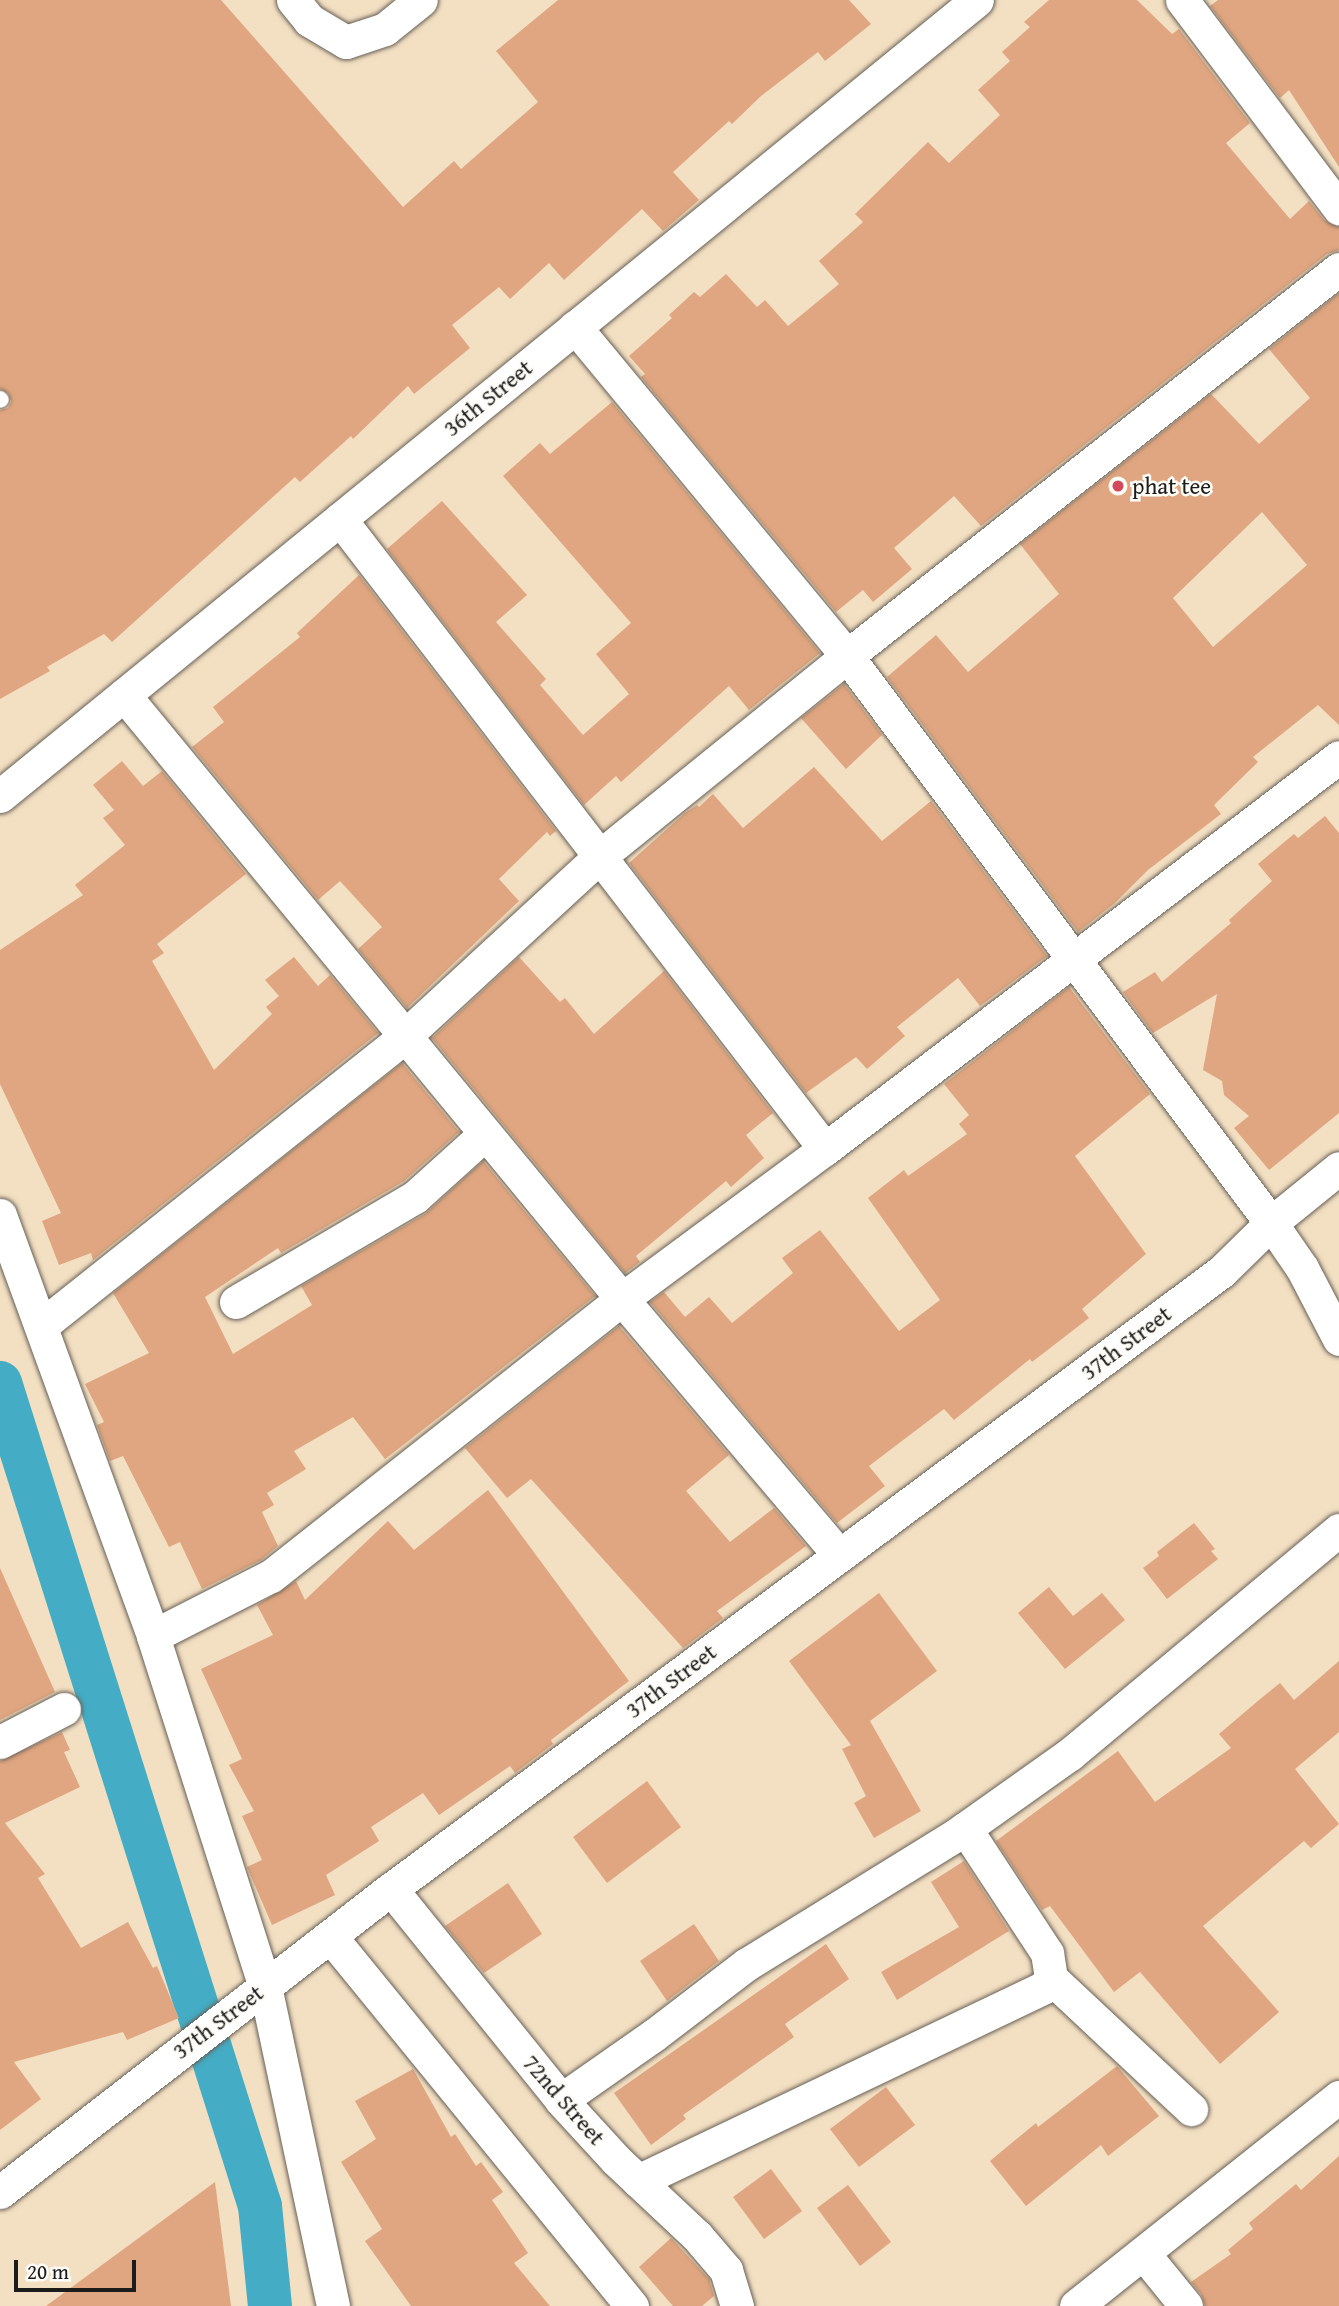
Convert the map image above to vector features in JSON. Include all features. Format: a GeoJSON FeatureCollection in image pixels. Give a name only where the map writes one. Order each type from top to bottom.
{"type":"FeatureCollection","features":[{"type":"Feature","properties":{"kind":"street"},"geometry":{"type":"LineString","coordinates":[[293,0],[309,20],[346,42],[385,29],[421,0]]}},
{"type":"Feature","properties":{"kind":"street","name":"36th Street"},"geometry":{"type":"LineString","coordinates":[[0,796],[977,0]]}},
{"type":"Feature","properties":{"kind":"street"},"geometry":{"type":"LineString","coordinates":[[1182,0],[1339,208]]}},
{"type":"Feature","properties":{"kind":"street"},"geometry":{"type":"LineString","coordinates":[[41,1326],[405,1036],[599,857],[847,656],[1339,269]]}},
{"type":"Feature","properties":{"kind":"street"},"geometry":{"type":"LineString","coordinates":[[575,327],[847,656],[1271,1223],[1302,1268],[1339,1339]]}},
{"type":"Feature","properties":{"kind":"street"},"geometry":{"type":"LineString","coordinates":[[340,519],[825,1149]]}},
{"type":"Feature","properties":{"kind":"street"},"geometry":{"type":"LineString","coordinates":[[124,695],[622,1299],[839,1555]]}},
{"type":"Feature","properties":{"kind":"street"},"geometry":{"type":"LineString","coordinates":[[153,1636],[271,1576],[622,1299],[825,1149],[1339,757]]}},
{"type":"Feature","properties":{"kind":"street"},"geometry":{"type":"LineString","coordinates":[[236,1302],[415,1197],[485,1134]]}},
{"type":"Feature","properties":{"kind":"street","name":"37th Street"},"geometry":{"type":"LineString","coordinates":[[0,2192],[391,1889],[1222,1272],[1271,1223],[1339,1168]]}},
{"type":"Feature","properties":{"kind":"street"},"geometry":{"type":"LineString","coordinates":[[0,1215],[153,1636],[254,1996],[333,2306]]}},
{"type":"Feature","properties":{"kind":"street"},"geometry":{"type":"LineString","coordinates":[[561,2100],[654,2035],[747,1964],[965,1829],[1070,1754],[1339,1530]]}},
{"type":"Feature","properties":{"kind":"street"},"geometry":{"type":"LineString","coordinates":[[0,1742],[64,1709]]}},
{"type":"Feature","properties":{"kind":"street"},"geometry":{"type":"LineString","coordinates":[[965,1829],[1047,1953],[1051,1978],[1191,2109]]}},
{"type":"Feature","properties":{"kind":"street","name":"72nd Street"},"geometry":{"type":"LineString","coordinates":[[391,1889],[561,2100],[638,2181],[696,2236],[726,2270],[737,2306]]}},
{"type":"Feature","properties":{"kind":"street"},"geometry":{"type":"LineString","coordinates":[[330,1936],[632,2306]]}},
{"type":"Feature","properties":{"kind":"street"},"geometry":{"type":"LineString","coordinates":[[638,2181],[1044,1987],[1051,1978]]}},
{"type":"Feature","properties":{"kind":"street"},"geometry":{"type":"LineString","coordinates":[[1076,2306],[1339,2097]]}},
{"type":"Feature","properties":{"kind":"street"},"geometry":{"type":"LineString","coordinates":[[1143,2253],[1186,2306]]}},
{"type":"Feature","properties":{"kind":"building"},"geometry":{"type":"Polygon","coordinates":[[[0,0],[221,0],[403,207],[454,161],[461,169],[538,102],[496,51],[558,0],[849,0],[871,24],[825,61],[818,52],[761,96],[732,124],[729,121],[673,172],[699,200],[663,231],[642,209],[564,280],[549,263],[510,299],[499,287],[452,325],[470,348],[414,394],[408,386],[353,439],[351,436],[300,482],[295,477],[112,642],[104,634],[47,667],[50,671],[0,699],[0,410],[8,408],[11,402],[8,393],[0,389],[0,0]]]}},
{"type":"Feature","properties":{"kind":"building"},"geometry":{"type":"Polygon","coordinates":[[[1049,0],[1137,0],[1172,34],[1179,29],[1250,123],[1226,143],[1290,219],[1309,201],[1324,220],[1339,227],[1339,250],[1327,254],[981,526],[954,496],[894,548],[912,569],[873,602],[863,590],[836,612],[641,377],[645,374],[629,356],[672,318],[669,315],[694,292],[700,297],[726,274],[757,307],[765,300],[788,326],[839,284],[819,261],[863,222],[855,214],[928,142],[949,163],[1000,115],[978,90],[1010,61],[1002,52],[1030,27],[1024,22],[1049,0]]]}},
{"type":"Feature","properties":{"kind":"building"},"geometry":{"type":"Polygon","coordinates":[[[1218,0],[1339,0],[1339,167],[1289,90],[1280,98],[1210,6],[1218,0]]]}},
{"type":"Feature","properties":{"kind":"building"},"geometry":{"type":"Polygon","coordinates":[[[1339,293],[1339,725],[1318,705],[1253,757],[1258,762],[1214,805],[1221,814],[1148,870],[1115,903],[1078,932],[887,677],[936,635],[968,672],[1059,594],[1020,544],[1211,394],[1259,444],[1310,398],[1269,349],[1339,293]],[[1262,512],[1173,598],[1213,647],[1307,565],[1262,512]]]}},
{"type":"Feature","properties":{"kind":"building"},"geometry":{"type":"Polygon","coordinates":[[[612,402],[820,653],[749,710],[729,686],[621,782],[616,776],[584,805],[387,549],[442,501],[527,595],[496,622],[546,679],[540,685],[583,735],[629,694],[596,654],[631,623],[503,476],[540,443],[550,454],[612,402]]]}},
{"type":"Feature","properties":{"kind":"building"},"geometry":{"type":"Polygon","coordinates":[[[359,575],[556,831],[550,836],[547,832],[499,879],[519,901],[407,1008],[358,949],[382,927],[340,881],[318,900],[192,747],[224,722],[213,707],[300,637],[297,633],[359,575]]]}},
{"type":"Feature","properties":{"kind":"building"},"geometry":{"type":"Polygon","coordinates":[[[844,684],[882,735],[846,769],[801,718],[844,684]]]}},
{"type":"Feature","properties":{"kind":"building"},"geometry":{"type":"Polygon","coordinates":[[[122,761],[143,786],[162,771],[246,874],[157,944],[164,953],[152,961],[214,1070],[272,1014],[266,1007],[279,996],[265,980],[294,957],[318,986],[330,975],[378,1033],[93,1260],[91,1253],[59,1265],[42,1221],[61,1213],[0,1084],[0,950],[83,895],[75,885],[125,845],[103,818],[114,810],[93,785],[122,761]]]}},
{"type":"Feature","properties":{"kind":"building"},"geometry":{"type":"Polygon","coordinates":[[[814,767],[882,841],[931,801],[1047,956],[980,1006],[958,978],[897,1027],[905,1036],[867,1069],[856,1057],[806,1093],[629,863],[685,813],[697,805],[699,807],[713,794],[743,828],[814,767]]]}},
{"type":"Feature","properties":{"kind":"building"},"geometry":{"type":"Polygon","coordinates":[[[1325,816],[1339,833],[1339,1113],[1269,1170],[1234,1128],[1249,1116],[1224,1095],[1222,1081],[1203,1070],[1217,994],[1153,1033],[1123,992],[1155,972],[1162,982],[1231,923],[1229,920],[1272,881],[1258,864],[1294,834],[1298,838],[1325,816]]]}},
{"type":"Feature","properties":{"kind":"building"},"geometry":{"type":"Polygon","coordinates":[[[519,957],[560,1002],[565,998],[594,1034],[664,971],[773,1113],[746,1135],[764,1158],[731,1187],[726,1181],[636,1256],[640,1262],[625,1273],[432,1038],[519,957]]]}},
{"type":"Feature","properties":{"kind":"building"},"geometry":{"type":"Polygon","coordinates":[[[1069,987],[1150,1094],[1075,1156],[1146,1254],[1082,1309],[1089,1318],[1032,1362],[1030,1359],[954,1420],[944,1409],[869,1466],[885,1486],[837,1523],[650,1302],[664,1292],[685,1317],[709,1297],[732,1323],[793,1273],[782,1258],[820,1230],[899,1331],[940,1300],[868,1198],[904,1170],[908,1176],[967,1134],[959,1124],[969,1115],[944,1084],[1069,987]]]}},
{"type":"Feature","properties":{"kind":"building"},"geometry":{"type":"Polygon","coordinates":[[[402,1063],[459,1132],[404,1181],[281,1253],[278,1248],[205,1297],[233,1354],[312,1305],[301,1286],[425,1214],[483,1161],[595,1296],[385,1459],[353,1417],[294,1451],[306,1469],[267,1493],[274,1505],[262,1512],[278,1546],[261,1560],[202,1589],[180,1542],[169,1547],[123,1456],[110,1461],[97,1425],[104,1422],[85,1384],[149,1353],[113,1293],[402,1063]]]}},
{"type":"Feature","properties":{"kind":"building"},"geometry":{"type":"Polygon","coordinates":[[[619,1326],[729,1455],[686,1491],[730,1542],[774,1508],[806,1546],[717,1611],[723,1618],[683,1648],[531,1479],[507,1498],[465,1448],[619,1326]]]}},
{"type":"Feature","properties":{"kind":"building"},"geometry":{"type":"Polygon","coordinates":[[[488,1490],[629,1681],[551,1740],[553,1744],[515,1773],[510,1766],[439,1815],[423,1793],[371,1827],[379,1841],[326,1875],[335,1895],[272,1925],[247,1867],[262,1860],[242,1816],[254,1811],[229,1765],[242,1759],[201,1669],[273,1635],[257,1605],[296,1581],[305,1600],[388,1521],[414,1550],[488,1490]]]}},
{"type":"Feature","properties":{"kind":"building"},"geometry":{"type":"Polygon","coordinates":[[[1194,1523],[1215,1549],[1211,1551],[1218,1559],[1167,1599],[1143,1568],[1159,1556],[1157,1552],[1194,1523]]]}},
{"type":"Feature","properties":{"kind":"building"},"geometry":{"type":"Polygon","coordinates":[[[0,1568],[55,1692],[0,1720],[0,1568]]]}},
{"type":"Feature","properties":{"kind":"building"},"geometry":{"type":"Polygon","coordinates":[[[1049,1587],[1073,1616],[1102,1593],[1125,1620],[1065,1669],[1018,1613],[1049,1587]]]}},
{"type":"Feature","properties":{"kind":"building"},"geometry":{"type":"Polygon","coordinates":[[[879,1593],[937,1671],[870,1721],[921,1811],[874,1838],[854,1803],[866,1796],[842,1749],[851,1745],[789,1661],[879,1593]]]}},
{"type":"Feature","properties":{"kind":"building"},"geometry":{"type":"Polygon","coordinates":[[[1339,1661],[1339,1732],[1295,1769],[1339,1824],[1311,1848],[1304,1841],[1203,1926],[1279,2012],[1220,2064],[1140,1972],[1114,1992],[1050,1906],[1042,1910],[996,1841],[1118,1751],[1155,1802],[1231,1748],[1219,1734],[1280,1683],[1294,1700],[1339,1661]]]}},
{"type":"Feature","properties":{"kind":"building"},"geometry":{"type":"Polygon","coordinates":[[[62,1732],[70,1750],[64,1752],[80,1787],[5,1823],[45,1874],[38,1878],[81,1948],[128,1922],[153,1968],[157,1966],[179,2018],[127,2040],[123,2032],[14,2062],[41,2099],[0,2130],[0,1761],[62,1732]]]}},
{"type":"Feature","properties":{"kind":"building"},"geometry":{"type":"Polygon","coordinates":[[[647,1781],[681,1827],[607,1883],[573,1837],[647,1781]]]}},
{"type":"Feature","properties":{"kind":"building"},"geometry":{"type":"Polygon","coordinates":[[[964,1861],[1009,1931],[897,2000],[881,1972],[959,1927],[931,1882],[964,1861]]]}},
{"type":"Feature","properties":{"kind":"building"},"geometry":{"type":"Polygon","coordinates":[[[508,1883],[542,1934],[484,1973],[445,1926],[508,1883]]]}},
{"type":"Feature","properties":{"kind":"building"},"geometry":{"type":"Polygon","coordinates":[[[694,1924],[719,1961],[667,2001],[640,1961],[694,1924]]]}},
{"type":"Feature","properties":{"kind":"building"},"geometry":{"type":"Polygon","coordinates":[[[826,1944],[849,1979],[785,2024],[794,2037],[683,2115],[686,2119],[651,2145],[614,2093],[826,1944]]]}},
{"type":"Feature","properties":{"kind":"building"},"geometry":{"type":"Polygon","coordinates":[[[1117,2066],[1159,2116],[1108,2156],[1101,2145],[1026,2206],[990,2161],[1036,2123],[1038,2127],[1117,2066]]]}},
{"type":"Feature","properties":{"kind":"building"},"geometry":{"type":"Polygon","coordinates":[[[413,2069],[451,2137],[455,2134],[476,2166],[481,2162],[503,2192],[492,2200],[528,2253],[514,2263],[550,2306],[411,2306],[365,2241],[382,2229],[341,2162],[376,2139],[355,2101],[413,2069]]]}},
{"type":"Feature","properties":{"kind":"building"},"geometry":{"type":"Polygon","coordinates":[[[886,2087],[915,2125],[859,2167],[830,2129],[886,2087]]]}},
{"type":"Feature","properties":{"kind":"building"},"geometry":{"type":"Polygon","coordinates":[[[1339,2156],[1339,2306],[1205,2306],[1201,2294],[1191,2282],[1231,2254],[1228,2250],[1253,2229],[1249,2223],[1296,2184],[1301,2190],[1339,2156]]]}},
{"type":"Feature","properties":{"kind":"building"},"geometry":{"type":"Polygon","coordinates":[[[771,2169],[802,2211],[764,2239],[733,2197],[771,2169]]]}},
{"type":"Feature","properties":{"kind":"building"},"geometry":{"type":"Polygon","coordinates":[[[215,2182],[231,2306],[46,2306],[215,2182]]]}},
{"type":"Feature","properties":{"kind":"building"},"geometry":{"type":"Polygon","coordinates":[[[848,2185],[891,2242],[860,2266],[817,2208],[848,2185]]]}},
{"type":"Feature","properties":{"kind":"building"},"geometry":{"type":"Polygon","coordinates":[[[671,2238],[709,2279],[714,2296],[702,2306],[673,2306],[639,2267],[671,2238]]]}},
{"type":"Feature","properties":{"kind":"waterway"},"geometry":{"type":"LineString","coordinates":[[0,1383],[260,2206],[270,2306]]}},
{"type":"Feature","properties":{"kind":"place","name":"phat tee"},"geometry":{"type":"Point","coordinates":[1118,486]}}]}
